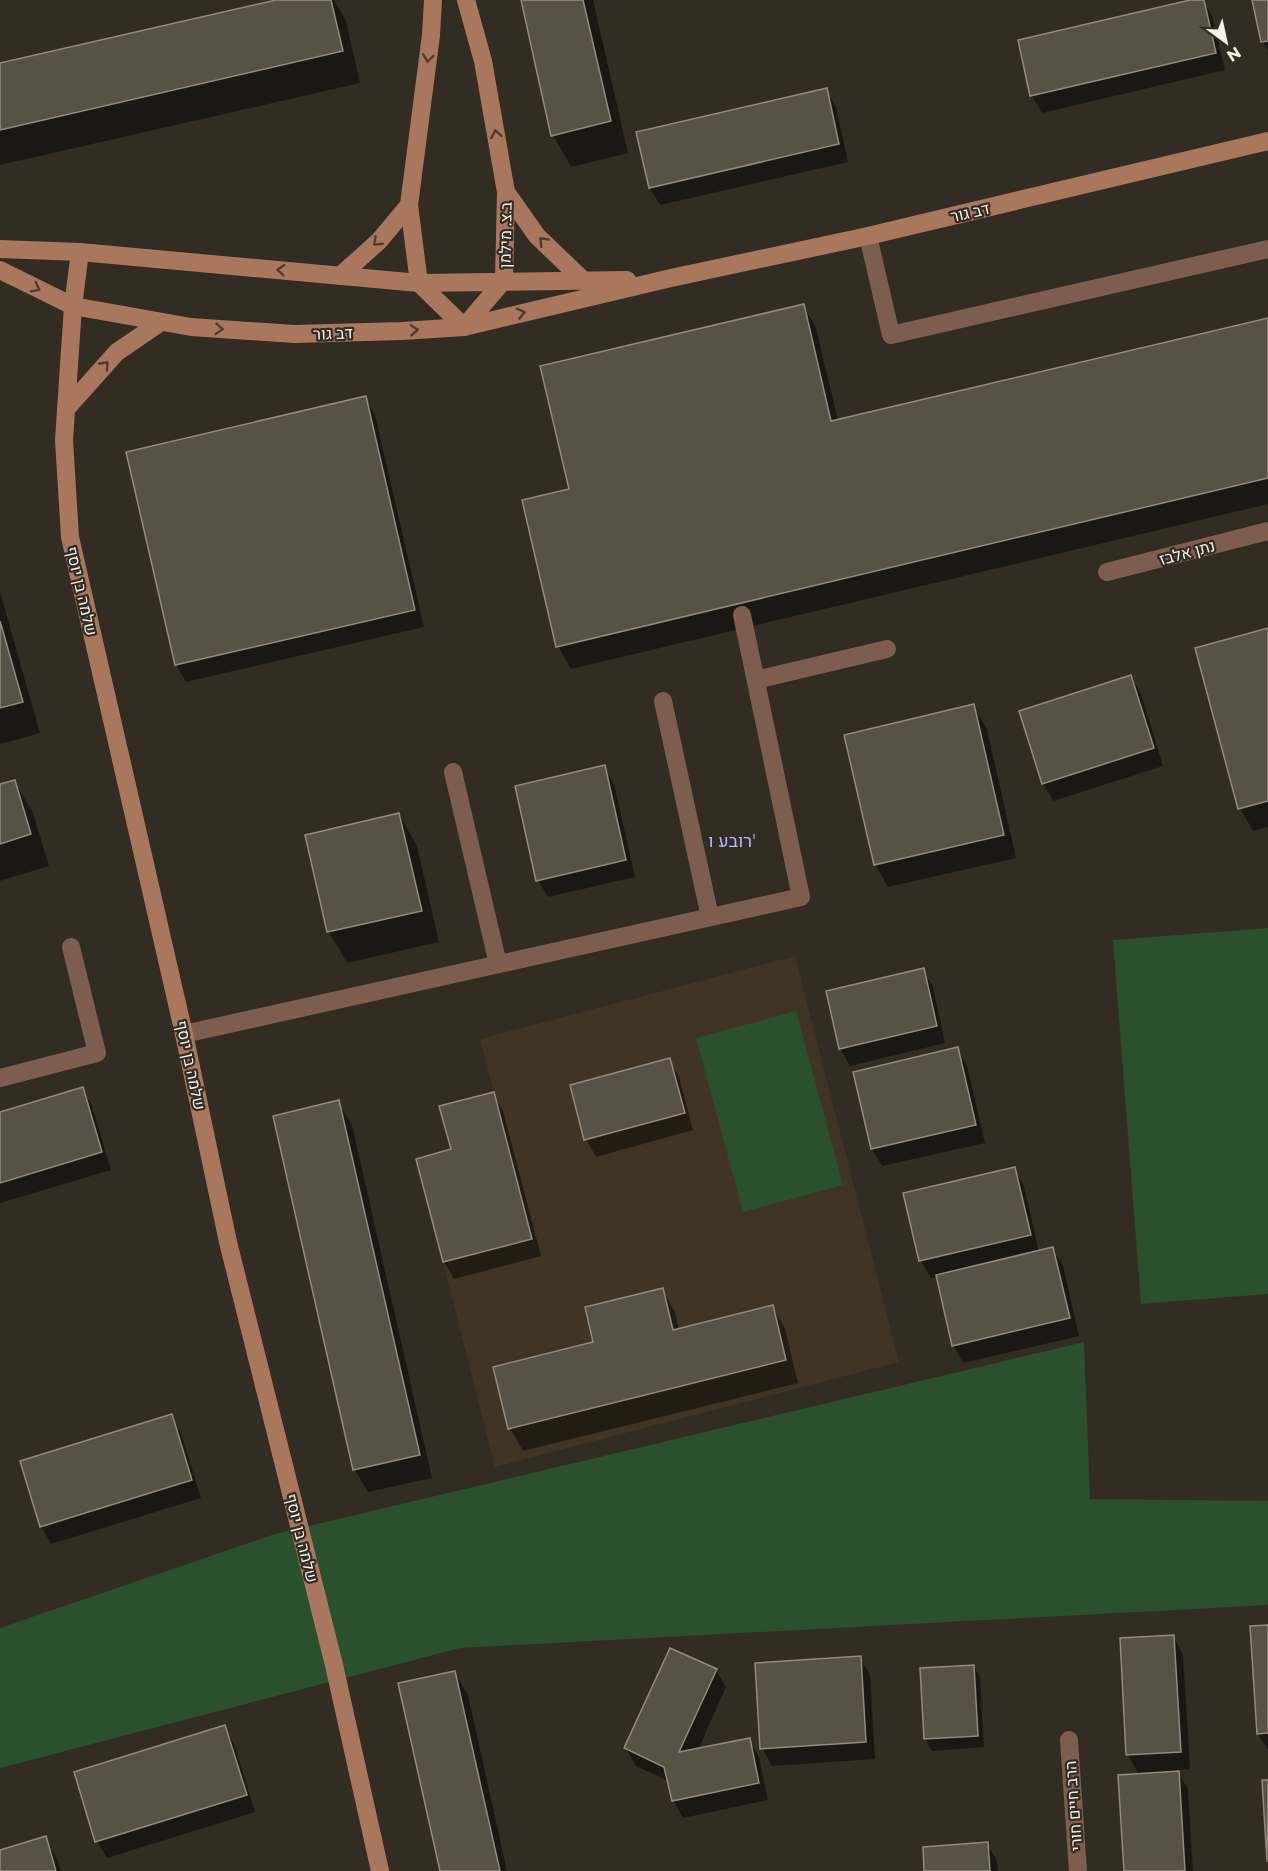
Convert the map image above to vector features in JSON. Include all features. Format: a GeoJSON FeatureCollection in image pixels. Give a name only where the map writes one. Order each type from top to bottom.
{"type":"FeatureCollection","features":[{"type":"Feature","properties":{"kind":"street"},"geometry":{"type":"LineString","coordinates":[[433,0],[431,35],[409,205],[418,283],[464,327]]}},
{"type":"Feature","properties":{"kind":"street","name":"ב.צ. מילמן"},"geometry":{"type":"LineString","coordinates":[[464,327],[504,280],[506,192],[483,61],[466,0]]}},
{"type":"Feature","properties":{"kind":"street","name":"דב גור"},"geometry":{"type":"LineString","coordinates":[[0,270],[73,306],[191,327],[294,334],[464,327],[671,278],[868,236],[1268,141]]}},
{"type":"Feature","properties":{"kind":"street"},"geometry":{"type":"LineString","coordinates":[[506,192],[537,236],[585,282]]}},
{"type":"Feature","properties":{"kind":"street"},"geometry":{"type":"LineString","coordinates":[[340,276],[379,241],[409,205]]}},
{"type":"Feature","properties":{"kind":"street"},"geometry":{"type":"LineString","coordinates":[[868,236],[891,335],[1268,249]]}},
{"type":"Feature","properties":{"kind":"street","name":"דב גור"},"geometry":{"type":"LineString","coordinates":[[0,249],[80,252],[418,283],[504,280],[585,282],[671,278]]}},
{"type":"Feature","properties":{"kind":"street","name":"שלמה בן יוסף"},"geometry":{"type":"LineString","coordinates":[[80,252],[73,306],[64,440],[70,537],[184,1034],[228,1242],[334,1665],[380,1871]]}},
{"type":"Feature","properties":{"kind":"street"},"geometry":{"type":"LineString","coordinates":[[66,409],[117,352],[161,322]]}},
{"type":"Feature","properties":{"kind":"street","name":"נתן אלבז"},"geometry":{"type":"LineString","coordinates":[[1107,572],[1268,531]]}},
{"type":"Feature","properties":{"kind":"street"},"geometry":{"type":"LineString","coordinates":[[184,1034],[801,897],[742,615]]}},
{"type":"Feature","properties":{"kind":"street"},"geometry":{"type":"LineString","coordinates":[[756,680],[887,649]]}},
{"type":"Feature","properties":{"kind":"street"},"geometry":{"type":"LineString","coordinates":[[663,701],[710,917]]}},
{"type":"Feature","properties":{"kind":"street"},"geometry":{"type":"LineString","coordinates":[[453,772],[498,964]]}},
{"type":"Feature","properties":{"kind":"street"},"geometry":{"type":"LineString","coordinates":[[0,1078],[97,1053],[71,948]]}},
{"type":"Feature","properties":{"kind":"street","name":"הרב חיים חורי"},"geometry":{"type":"LineString","coordinates":[[1069,1740],[1078,1871]]}},
{"type":"Feature","properties":{"kind":"shaded area"},"geometry":{"type":"Polygon","coordinates":[[[795,956],[899,1362],[495,1467],[443,1262],[532,1239],[480,1039],[795,956]]]}},
{"type":"Feature","properties":{"kind":"green space"},"geometry":{"type":"Polygon","coordinates":[[[1268,928],[1268,1294],[1141,1304],[1113,940],[1268,928]]]}},
{"type":"Feature","properties":{"kind":"green space"},"geometry":{"type":"Polygon","coordinates":[[[796,1011],[843,1185],[743,1212],[696,1038],[796,1011]]]}},
{"type":"Feature","properties":{"kind":"green space"},"geometry":{"type":"Polygon","coordinates":[[[1084,1342],[1090,1499],[1268,1501],[1268,1605],[460,1648],[0,1768],[0,1628],[275,1534],[1084,1342]]]}},
{"type":"Feature","properties":{"kind":"building"},"geometry":{"type":"Polygon","coordinates":[[[276,0],[331,0],[343,51],[0,130],[0,63],[276,0]]]}},
{"type":"Feature","properties":{"kind":"building"},"geometry":{"type":"Polygon","coordinates":[[[521,0],[583,0],[611,121],[551,136],[521,0]]]}},
{"type":"Feature","properties":{"kind":"building"},"geometry":{"type":"Polygon","coordinates":[[[1190,0],[1204,0],[1216,53],[1030,96],[1018,40],[1190,0]]]}},
{"type":"Feature","properties":{"kind":"building"},"geometry":{"type":"Polygon","coordinates":[[[1252,0],[1268,0],[1268,41],[1261,42],[1252,0]]]}},
{"type":"Feature","properties":{"kind":"building"},"geometry":{"type":"Polygon","coordinates":[[[827,88],[839,144],[649,188],[636,132],[827,88]]]}},
{"type":"Feature","properties":{"kind":"building"},"geometry":{"type":"Polygon","coordinates":[[[804,304],[831,421],[1268,318],[1268,478],[556,647],[522,500],[569,489],[540,366],[804,304]]]}},
{"type":"Feature","properties":{"kind":"building"},"geometry":{"type":"Polygon","coordinates":[[[366,396],[415,610],[175,665],[126,452],[366,396]]]}},
{"type":"Feature","properties":{"kind":"building"},"geometry":{"type":"Polygon","coordinates":[[[0,621],[23,702],[0,708],[0,621]]]}},
{"type":"Feature","properties":{"kind":"building"},"geometry":{"type":"Polygon","coordinates":[[[1268,628],[1268,801],[1238,809],[1195,648],[1268,628]]]}},
{"type":"Feature","properties":{"kind":"building"},"geometry":{"type":"Polygon","coordinates":[[[1131,675],[1154,748],[1042,784],[1019,711],[1131,675]]]}},
{"type":"Feature","properties":{"kind":"building"},"geometry":{"type":"Polygon","coordinates":[[[974,704],[1004,835],[874,865],[844,735],[974,704]]]}},
{"type":"Feature","properties":{"kind":"building"},"geometry":{"type":"Polygon","coordinates":[[[605,765],[626,860],[536,881],[515,786],[605,765]]]}},
{"type":"Feature","properties":{"kind":"building"},"geometry":{"type":"Polygon","coordinates":[[[15,780],[31,834],[0,844],[0,784],[15,780]]]}},
{"type":"Feature","properties":{"kind":"building"},"geometry":{"type":"Polygon","coordinates":[[[399,813],[422,911],[327,932],[305,835],[399,813]]]}},
{"type":"Feature","properties":{"kind":"building"},"geometry":{"type":"Polygon","coordinates":[[[924,968],[937,1026],[839,1049],[826,991],[924,968]]]}},
{"type":"Feature","properties":{"kind":"building"},"geometry":{"type":"Polygon","coordinates":[[[958,1047],[976,1125],[871,1149],[853,1072],[958,1047]]]}},
{"type":"Feature","properties":{"kind":"building"},"geometry":{"type":"Polygon","coordinates":[[[670,1058],[685,1113],[584,1140],[570,1085],[670,1058]]]}},
{"type":"Feature","properties":{"kind":"building"},"geometry":{"type":"Polygon","coordinates":[[[83,1087],[102,1152],[0,1183],[0,1112],[83,1087]]]}},
{"type":"Feature","properties":{"kind":"building"},"geometry":{"type":"Polygon","coordinates":[[[494,1092],[532,1239],[443,1262],[416,1159],[451,1149],[439,1106],[494,1092]]]}},
{"type":"Feature","properties":{"kind":"building"},"geometry":{"type":"Polygon","coordinates":[[[339,1100],[420,1455],[353,1470],[273,1116],[339,1100]]]}},
{"type":"Feature","properties":{"kind":"building"},"geometry":{"type":"Polygon","coordinates":[[[1015,1167],[1031,1235],[919,1261],[903,1193],[1015,1167]]]}},
{"type":"Feature","properties":{"kind":"building"},"geometry":{"type":"Polygon","coordinates":[[[1053,1247],[1070,1318],[952,1346],[936,1275],[1053,1247]]]}},
{"type":"Feature","properties":{"kind":"building"},"geometry":{"type":"Polygon","coordinates":[[[663,1288],[673,1330],[773,1305],[786,1360],[508,1429],[493,1367],[593,1342],[585,1307],[663,1288]]]}},
{"type":"Feature","properties":{"kind":"building"},"geometry":{"type":"Polygon","coordinates":[[[172,1414],[192,1480],[40,1527],[20,1461],[172,1414]]]}},
{"type":"Feature","properties":{"kind":"building"},"geometry":{"type":"Polygon","coordinates":[[[1268,1625],[1268,1733],[1257,1734],[1250,1626],[1268,1625]]]}},
{"type":"Feature","properties":{"kind":"building"},"geometry":{"type":"Polygon","coordinates":[[[1174,1635],[1181,1752],[1126,1755],[1120,1638],[1174,1635]]]}},
{"type":"Feature","properties":{"kind":"building"},"geometry":{"type":"Polygon","coordinates":[[[670,1648],[717,1669],[679,1752],[750,1738],[759,1783],[672,1801],[664,1767],[624,1748],[670,1648]]]}},
{"type":"Feature","properties":{"kind":"building"},"geometry":{"type":"Polygon","coordinates":[[[861,1656],[866,1742],[760,1749],[755,1663],[861,1656]]]}},
{"type":"Feature","properties":{"kind":"building"},"geometry":{"type":"Polygon","coordinates":[[[974,1665],[978,1736],[924,1739],[920,1668],[974,1665]]]}},
{"type":"Feature","properties":{"kind":"building"},"geometry":{"type":"Polygon","coordinates":[[[455,1671],[500,1871],[440,1871],[398,1683],[455,1671]]]}},
{"type":"Feature","properties":{"kind":"building"},"geometry":{"type":"Polygon","coordinates":[[[225,1725],[247,1795],[95,1842],[74,1772],[225,1725]]]}},
{"type":"Feature","properties":{"kind":"building"},"geometry":{"type":"Polygon","coordinates":[[[1179,1771],[1185,1871],[1124,1871],[1118,1775],[1179,1771]]]}},
{"type":"Feature","properties":{"kind":"building"},"geometry":{"type":"Polygon","coordinates":[[[1262,1780],[1268,1780],[1267,1862],[1262,1780]]]}},
{"type":"Feature","properties":{"kind":"building"},"geometry":{"type":"Polygon","coordinates":[[[46,1836],[56,1871],[0,1871],[0,1850],[46,1836]]]}},
{"type":"Feature","properties":{"kind":"building"},"geometry":{"type":"Polygon","coordinates":[[[988,1842],[990,1871],[924,1871],[923,1847],[988,1842]]]}},
{"type":"Feature","properties":{"kind":"district","name":"רובע ו'"},"geometry":{"type":"Point","coordinates":[732,841]}}]}
